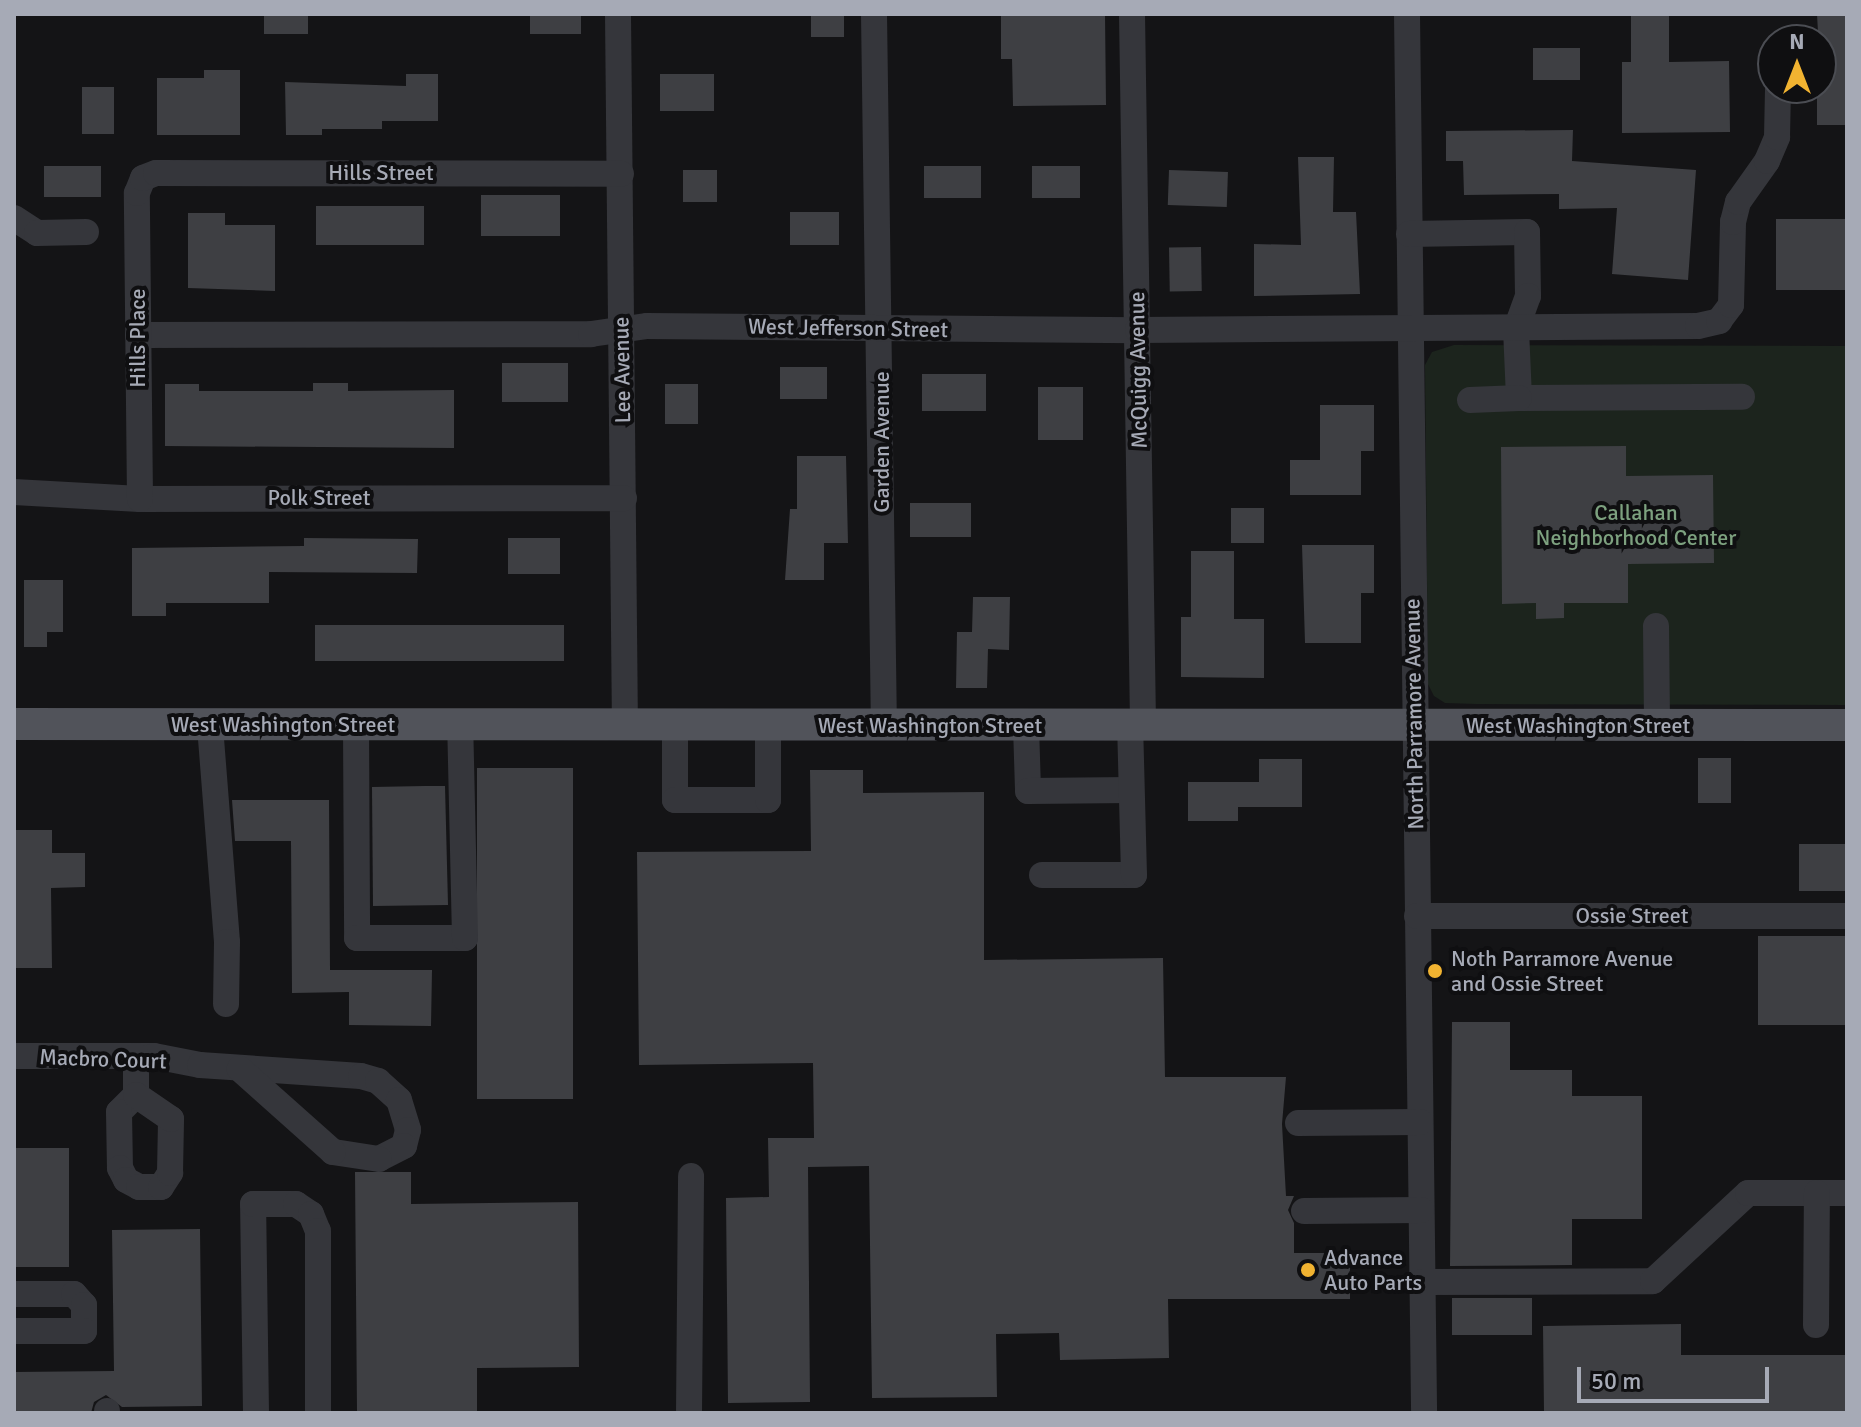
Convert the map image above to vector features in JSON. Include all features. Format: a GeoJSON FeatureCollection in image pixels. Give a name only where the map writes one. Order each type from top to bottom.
{"type":"FeatureCollection","features":[{"type":"Feature","properties":{"kind":"main road","name":"West Washington Street"},"geometry":{"type":"LineString","coordinates":[[14,724],[884,727],[1847,725]]}},
{"type":"Feature","properties":{"kind":"street","name":"Lee Avenue"},"geometry":{"type":"LineString","coordinates":[[618,14],[625,725]]}},
{"type":"Feature","properties":{"kind":"street","name":"Garden Avenue"},"geometry":{"type":"LineString","coordinates":[[874,14],[881,328],[884,727]]}},
{"type":"Feature","properties":{"kind":"street","name":"McQuigg Avenue"},"geometry":{"type":"LineString","coordinates":[[1042,875],[1134,875],[1131,790],[1136,726],[1138,330],[1132,14]]}},
{"type":"Feature","properties":{"kind":"street","name":"North Parramore Avenue"},"geometry":{"type":"LineString","coordinates":[[1407,14],[1424,1413]]}},
{"type":"Feature","properties":{"kind":"street","name":"West Jefferson Street"},"geometry":{"type":"LineString","coordinates":[[138,335],[622,330],[647,326],[1410,330],[1698,326],[1719,321],[1731,305],[1738,202],[1767,161],[1777,137],[1778,104]]}},
{"type":"Feature","properties":{"kind":"street","name":"Hills Street"},"geometry":{"type":"LineString","coordinates":[[143,178],[156,173],[621,174]]}},
{"type":"Feature","properties":{"kind":"street","name":"Hills Place"},"geometry":{"type":"LineString","coordinates":[[140,499],[137,193],[143,178]]}},
{"type":"Feature","properties":{"kind":"street"},"geometry":{"type":"LineString","coordinates":[[14,218],[37,233],[86,232]]}},
{"type":"Feature","properties":{"kind":"street"},"geometry":{"type":"LineString","coordinates":[[1409,234],[1527,232],[1528,296],[1516,329],[1519,398]]}},
{"type":"Feature","properties":{"kind":"street"},"geometry":{"type":"LineString","coordinates":[[1470,400],[1742,397]]}},
{"type":"Feature","properties":{"kind":"street","name":"Polk Street"},"geometry":{"type":"LineString","coordinates":[[14,492],[140,499],[624,498]]}},
{"type":"Feature","properties":{"kind":"street"},"geometry":{"type":"LineString","coordinates":[[1656,626],[1657,725]]}},
{"type":"Feature","properties":{"kind":"street"},"geometry":{"type":"LineString","coordinates":[[356,726],[357,938],[465,938],[460,725]]}},
{"type":"Feature","properties":{"kind":"street"},"geometry":{"type":"LineString","coordinates":[[675,725],[675,800],[768,800],[768,726]]}},
{"type":"Feature","properties":{"kind":"street"},"geometry":{"type":"LineString","coordinates":[[210,726],[227,942],[226,1004]]}},
{"type":"Feature","properties":{"kind":"street"},"geometry":{"type":"LineString","coordinates":[[1026,726],[1028,791],[1131,790]]}},
{"type":"Feature","properties":{"kind":"street","name":"Ossie Street"},"geometry":{"type":"LineString","coordinates":[[1417,916],[1847,916]]}},
{"type":"Feature","properties":{"kind":"street","name":"Macbro Court"},"geometry":{"type":"LineString","coordinates":[[14,1056],[136,1056],[378,1081],[399,1100],[406,1115],[404,1146],[379,1159],[333,1152],[240,1069]]}},
{"type":"Feature","properties":{"kind":"street"},"geometry":{"type":"LineString","coordinates":[[136,1056],[136,1095]]}},
{"type":"Feature","properties":{"kind":"street"},"geometry":{"type":"LineString","coordinates":[[1298,1123],[1420,1122]]}},
{"type":"Feature","properties":{"kind":"street"},"geometry":{"type":"LineString","coordinates":[[689,1413],[691,1176]]}},
{"type":"Feature","properties":{"kind":"street"},"geometry":{"type":"LineString","coordinates":[[1422,1282],[1653,1281],[1748,1193],[1847,1193]]}},
{"type":"Feature","properties":{"kind":"street"},"geometry":{"type":"LineString","coordinates":[[1816,1325],[1817,1193]]}},
{"type":"Feature","properties":{"kind":"street"},"geometry":{"type":"LineString","coordinates":[[256,1413],[253,1204],[296,1204],[315,1221],[318,1413]]}},
{"type":"Feature","properties":{"kind":"street"},"geometry":{"type":"LineString","coordinates":[[1304,1211],[1421,1210]]}},
{"type":"Feature","properties":{"kind":"street"},"geometry":{"type":"LineString","coordinates":[[14,1294],[74,1294],[84,1305],[84,1331],[14,1331]]}},
{"type":"Feature","properties":{"kind":"green space","name":"Callahan Neighborhood Center"},"geometry":{"type":"Polygon","coordinates":[[[1454,345],[1847,346],[1847,705],[1476,704],[1445,703],[1434,696],[1428,684],[1425,365],[1432,352],[1454,345]]]}},
{"type":"Feature","properties":{"kind":"building"},"geometry":{"type":"Polygon","coordinates":[[[264,14],[308,14],[308,34],[264,34],[264,14]]]}},
{"type":"Feature","properties":{"kind":"building"},"geometry":{"type":"Polygon","coordinates":[[[530,14],[581,14],[581,34],[530,34],[530,14]]]}},
{"type":"Feature","properties":{"kind":"building"},"geometry":{"type":"Polygon","coordinates":[[[811,14],[844,14],[844,37],[811,37],[811,14]]]}},
{"type":"Feature","properties":{"kind":"building"},"geometry":{"type":"Polygon","coordinates":[[[1001,14],[1105,14],[1106,105],[1013,106],[1012,59],[1001,59],[1001,14]]]}},
{"type":"Feature","properties":{"kind":"building"},"geometry":{"type":"Polygon","coordinates":[[[1631,14],[1669,14],[1669,62],[1729,61],[1730,132],[1622,133],[1622,62],[1631,62],[1631,14]]]}},
{"type":"Feature","properties":{"kind":"building"},"geometry":{"type":"Polygon","coordinates":[[[1817,14],[1847,14],[1847,125],[1817,125],[1817,104],[1837,104],[1837,24],[1818,24],[1817,14]]]}},
{"type":"Feature","properties":{"kind":"building"},"geometry":{"type":"Polygon","coordinates":[[[1533,48],[1580,48],[1580,80],[1533,80],[1533,48]]]}},
{"type":"Feature","properties":{"kind":"building"},"geometry":{"type":"Polygon","coordinates":[[[204,70],[240,70],[240,135],[157,135],[157,78],[204,78],[204,70]]]}},
{"type":"Feature","properties":{"kind":"building"},"geometry":{"type":"Polygon","coordinates":[[[406,74],[438,74],[438,121],[382,121],[382,129],[322,129],[322,135],[286,135],[285,82],[406,86],[406,74]]]}},
{"type":"Feature","properties":{"kind":"building"},"geometry":{"type":"Polygon","coordinates":[[[660,74],[714,74],[714,111],[660,111],[660,74]]]}},
{"type":"Feature","properties":{"kind":"building"},"geometry":{"type":"Polygon","coordinates":[[[82,87],[114,87],[114,134],[82,134],[82,87]]]}},
{"type":"Feature","properties":{"kind":"building"},"geometry":{"type":"Polygon","coordinates":[[[1573,130],[1572,161],[1696,170],[1688,280],[1612,274],[1617,208],[1559,209],[1559,194],[1464,195],[1463,161],[1446,161],[1446,131],[1573,130]]]}},
{"type":"Feature","properties":{"kind":"building"},"geometry":{"type":"Polygon","coordinates":[[[1298,157],[1334,157],[1333,212],[1356,212],[1360,294],[1254,296],[1254,244],[1301,245],[1298,157]]]}},
{"type":"Feature","properties":{"kind":"building"},"geometry":{"type":"Polygon","coordinates":[[[44,166],[101,166],[101,197],[44,197],[44,166]]]}},
{"type":"Feature","properties":{"kind":"building"},"geometry":{"type":"Polygon","coordinates":[[[924,166],[981,166],[981,198],[924,198],[924,166]]]}},
{"type":"Feature","properties":{"kind":"building"},"geometry":{"type":"Polygon","coordinates":[[[1032,166],[1080,166],[1080,198],[1032,198],[1032,166]]]}},
{"type":"Feature","properties":{"kind":"building"},"geometry":{"type":"Polygon","coordinates":[[[683,170],[717,170],[717,202],[683,202],[683,170]]]}},
{"type":"Feature","properties":{"kind":"building"},"geometry":{"type":"Polygon","coordinates":[[[1169,170],[1228,172],[1227,207],[1168,205],[1169,170]]]}},
{"type":"Feature","properties":{"kind":"building"},"geometry":{"type":"Polygon","coordinates":[[[481,195],[560,195],[560,236],[481,236],[481,195]]]}},
{"type":"Feature","properties":{"kind":"building"},"geometry":{"type":"Polygon","coordinates":[[[316,206],[424,206],[424,245],[316,245],[316,206]]]}},
{"type":"Feature","properties":{"kind":"building"},"geometry":{"type":"Polygon","coordinates":[[[790,212],[839,212],[839,245],[790,245],[790,212]]]}},
{"type":"Feature","properties":{"kind":"building"},"geometry":{"type":"Polygon","coordinates":[[[188,213],[225,213],[225,225],[275,225],[275,291],[188,288],[188,213]]]}},
{"type":"Feature","properties":{"kind":"building"},"geometry":{"type":"Polygon","coordinates":[[[1776,219],[1847,219],[1847,290],[1776,290],[1776,219]]]}},
{"type":"Feature","properties":{"kind":"building"},"geometry":{"type":"Polygon","coordinates":[[[1201,247],[1202,291],[1170,292],[1169,248],[1201,247]]]}},
{"type":"Feature","properties":{"kind":"building"},"geometry":{"type":"Polygon","coordinates":[[[502,363],[568,363],[568,402],[502,402],[502,363]]]}},
{"type":"Feature","properties":{"kind":"building"},"geometry":{"type":"Polygon","coordinates":[[[780,367],[827,367],[827,399],[780,399],[780,367]]]}},
{"type":"Feature","properties":{"kind":"building"},"geometry":{"type":"Polygon","coordinates":[[[922,374],[986,374],[986,411],[922,411],[922,374]]]}},
{"type":"Feature","properties":{"kind":"building"},"geometry":{"type":"Polygon","coordinates":[[[313,383],[348,383],[348,391],[454,390],[454,448],[165,446],[165,384],[199,384],[199,391],[313,391],[313,383]]]}},
{"type":"Feature","properties":{"kind":"building"},"geometry":{"type":"Polygon","coordinates":[[[665,384],[698,384],[698,424],[665,424],[665,384]]]}},
{"type":"Feature","properties":{"kind":"building"},"geometry":{"type":"Polygon","coordinates":[[[1038,387],[1083,387],[1083,440],[1038,440],[1038,387]]]}},
{"type":"Feature","properties":{"kind":"building"},"geometry":{"type":"Polygon","coordinates":[[[1320,405],[1374,405],[1374,451],[1361,451],[1361,495],[1290,495],[1290,460],[1320,460],[1320,405]]]}},
{"type":"Feature","properties":{"kind":"building","name":"Callahan Neighborhood Center"},"geometry":{"type":"Polygon","coordinates":[[[1626,446],[1626,476],[1713,475],[1714,563],[1628,564],[1628,603],[1564,603],[1564,618],[1536,619],[1536,603],[1502,604],[1501,447],[1626,446]]]}},
{"type":"Feature","properties":{"kind":"building"},"geometry":{"type":"Polygon","coordinates":[[[797,456],[846,456],[848,543],[824,543],[824,580],[785,580],[790,509],[797,509],[797,456]]]}},
{"type":"Feature","properties":{"kind":"building"},"geometry":{"type":"Polygon","coordinates":[[[910,503],[971,503],[971,537],[910,537],[910,503]]]}},
{"type":"Feature","properties":{"kind":"building"},"geometry":{"type":"Polygon","coordinates":[[[1231,508],[1264,508],[1264,543],[1231,543],[1231,508]]]}},
{"type":"Feature","properties":{"kind":"building"},"geometry":{"type":"Polygon","coordinates":[[[304,538],[418,539],[417,573],[269,572],[269,603],[166,603],[166,616],[132,616],[132,548],[304,546],[304,538]]]}},
{"type":"Feature","properties":{"kind":"building"},"geometry":{"type":"Polygon","coordinates":[[[508,538],[560,538],[560,574],[508,574],[508,538]]]}},
{"type":"Feature","properties":{"kind":"building"},"geometry":{"type":"Polygon","coordinates":[[[1302,545],[1374,545],[1374,593],[1361,593],[1361,643],[1305,643],[1302,545]]]}},
{"type":"Feature","properties":{"kind":"building"},"geometry":{"type":"Polygon","coordinates":[[[1191,551],[1234,551],[1234,619],[1264,619],[1264,678],[1181,677],[1181,617],[1191,617],[1191,551]]]}},
{"type":"Feature","properties":{"kind":"building"},"geometry":{"type":"Polygon","coordinates":[[[24,580],[63,580],[63,632],[47,632],[47,647],[24,647],[24,580]]]}},
{"type":"Feature","properties":{"kind":"building"},"geometry":{"type":"Polygon","coordinates":[[[973,597],[1010,597],[1009,650],[988,649],[987,688],[956,688],[957,632],[972,632],[973,597]]]}},
{"type":"Feature","properties":{"kind":"building"},"geometry":{"type":"Polygon","coordinates":[[[315,625],[564,625],[564,661],[315,661],[315,625]]]}},
{"type":"Feature","properties":{"kind":"building"},"geometry":{"type":"Polygon","coordinates":[[[1698,758],[1731,758],[1731,803],[1698,803],[1698,758]]]}},
{"type":"Feature","properties":{"kind":"building"},"geometry":{"type":"Polygon","coordinates":[[[1259,759],[1302,759],[1302,807],[1238,807],[1238,821],[1188,821],[1188,782],[1259,782],[1259,759]]]}},
{"type":"Feature","properties":{"kind":"building"},"geometry":{"type":"Polygon","coordinates":[[[477,768],[573,768],[573,1099],[477,1099],[477,768]]]}},
{"type":"Feature","properties":{"kind":"building"},"geometry":{"type":"Polygon","coordinates":[[[810,770],[863,770],[863,793],[984,792],[984,960],[1163,958],[1165,1077],[1286,1077],[1282,1124],[1286,1196],[1294,1196],[1288,1210],[1294,1223],[1294,1253],[1350,1253],[1350,1299],[1168,1299],[1169,1358],[1060,1360],[1059,1333],[996,1334],[997,1397],[872,1398],[869,1166],[808,1167],[810,1402],[728,1403],[726,1198],[769,1197],[768,1138],[814,1138],[813,1063],[639,1065],[637,852],[811,851],[810,770]]]}},
{"type":"Feature","properties":{"kind":"building"},"geometry":{"type":"Polygon","coordinates":[[[445,786],[448,905],[373,906],[372,787],[445,786]]]}},
{"type":"Feature","properties":{"kind":"building"},"geometry":{"type":"Polygon","coordinates":[[[232,800],[329,800],[330,970],[432,970],[431,1026],[349,1025],[349,992],[292,993],[291,841],[235,841],[232,800]]]}},
{"type":"Feature","properties":{"kind":"building"},"geometry":{"type":"Polygon","coordinates":[[[14,830],[52,830],[52,853],[85,853],[85,887],[51,888],[52,968],[14,968],[14,830]]]}},
{"type":"Feature","properties":{"kind":"building"},"geometry":{"type":"Polygon","coordinates":[[[1799,844],[1847,844],[1847,891],[1799,891],[1799,844]]]}},
{"type":"Feature","properties":{"kind":"building"},"geometry":{"type":"Polygon","coordinates":[[[1758,936],[1847,936],[1847,1025],[1758,1025],[1758,936]]]}},
{"type":"Feature","properties":{"kind":"building"},"geometry":{"type":"Polygon","coordinates":[[[1452,1022],[1510,1022],[1510,1070],[1572,1070],[1572,1096],[1642,1096],[1642,1219],[1572,1219],[1572,1265],[1450,1266],[1452,1022]]]}},
{"type":"Feature","properties":{"kind":"building"},"geometry":{"type":"Polygon","coordinates":[[[14,1148],[69,1148],[69,1267],[14,1267],[14,1148]]]}},
{"type":"Feature","properties":{"kind":"building"},"geometry":{"type":"Polygon","coordinates":[[[355,1172],[411,1172],[411,1204],[578,1202],[579,1367],[477,1368],[477,1413],[357,1413],[355,1172]]]}},
{"type":"Feature","properties":{"kind":"building"},"geometry":{"type":"Polygon","coordinates":[[[200,1229],[202,1406],[122,1407],[106,1395],[94,1402],[91,1413],[14,1413],[14,1372],[114,1371],[112,1230],[200,1229]]]}},
{"type":"Feature","properties":{"kind":"building"},"geometry":{"type":"Polygon","coordinates":[[[1452,1298],[1532,1298],[1532,1335],[1452,1335],[1452,1298]]]}},
{"type":"Feature","properties":{"kind":"building"},"geometry":{"type":"Polygon","coordinates":[[[1681,1324],[1681,1355],[1847,1355],[1847,1413],[1544,1413],[1543,1326],[1681,1324]]]}},
{"type":"Feature","properties":{"kind":"place","name":"Noth Parramore Avenue and Ossie Street"},"geometry":{"type":"Point","coordinates":[1435,971]}},
{"type":"Feature","properties":{"kind":"place","name":"Advance Auto Parts"},"geometry":{"type":"Point","coordinates":[1308,1270]}}]}
